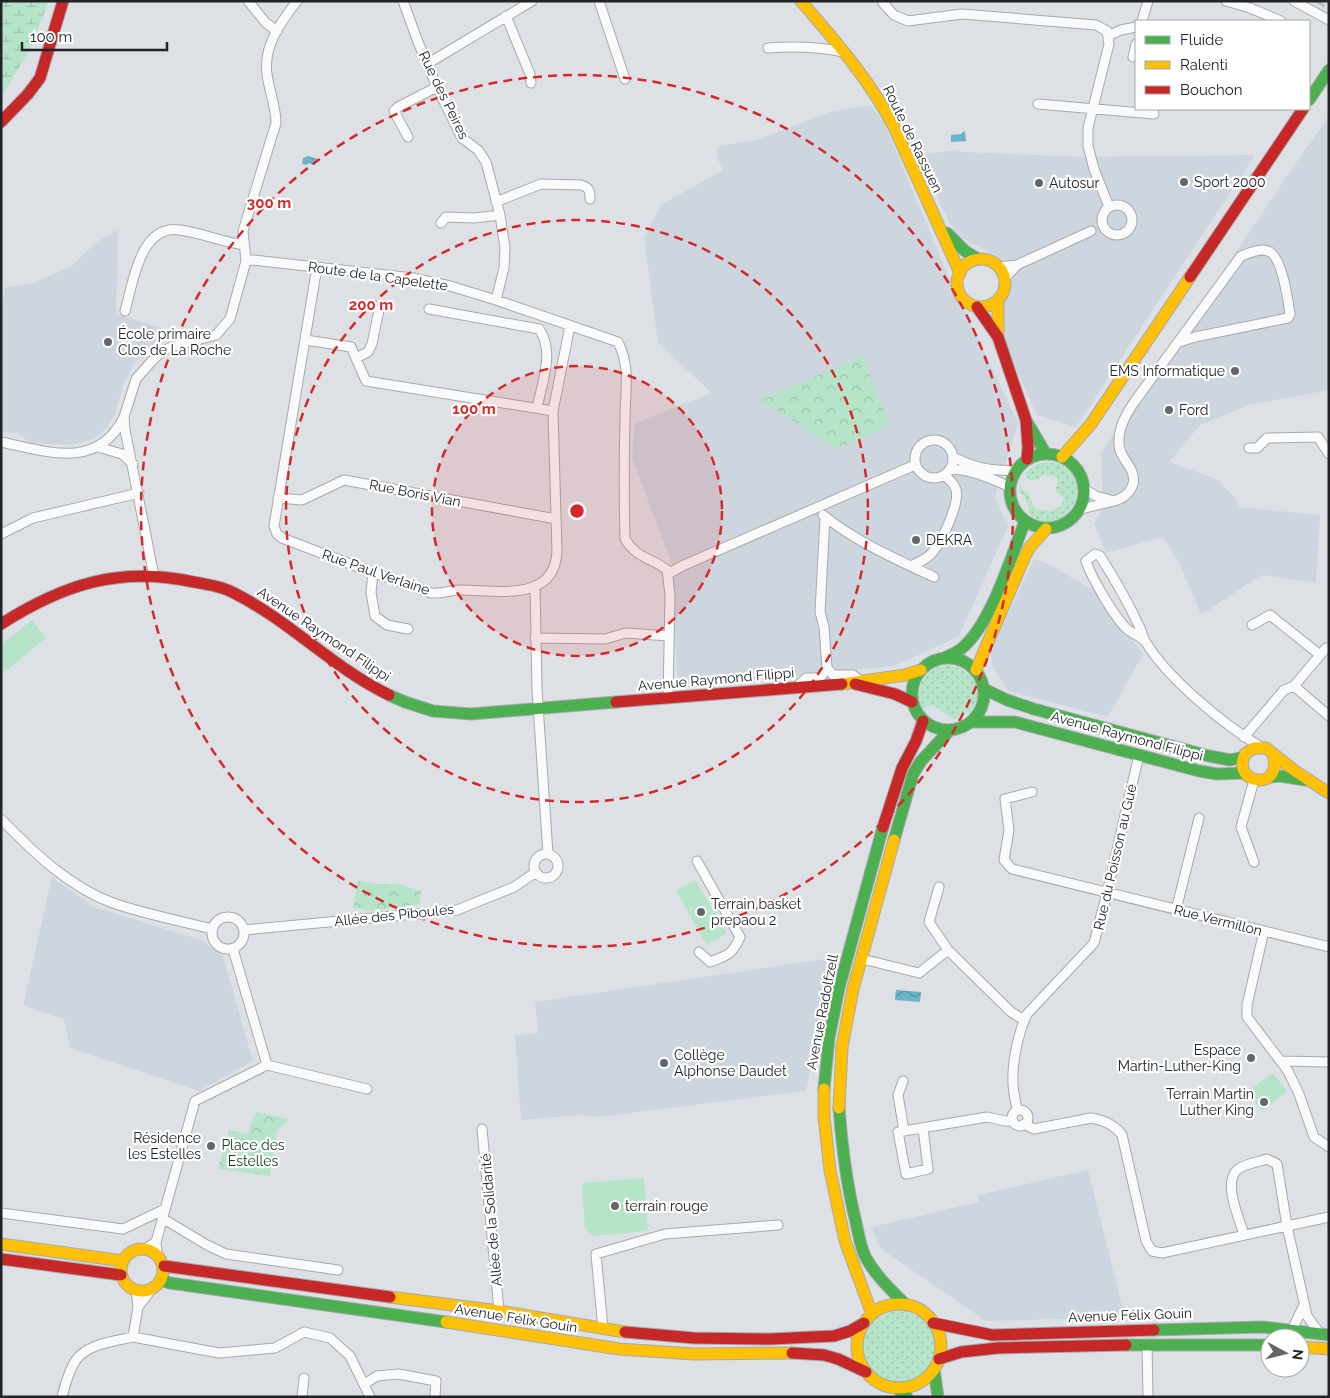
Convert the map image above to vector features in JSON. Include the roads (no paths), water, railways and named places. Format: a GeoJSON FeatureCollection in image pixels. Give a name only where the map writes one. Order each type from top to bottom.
{"type":"FeatureCollection","features":[{"type":"Feature","properties":{"kind":"main road"},"geometry":{"type":"LineString","coordinates":[[1,122],[28,94],[40,78],[63,1]]}},
{"type":"Feature","properties":{"kind":"main road","name":"Route de Rassuen"},"geometry":{"type":"LineString","coordinates":[[802,1],[844,52],[886,112],[951,249],[960,273]]}},
{"type":"Feature","properties":{"kind":"main road"},"geometry":{"type":"LineString","coordinates":[[1310,98],[1329,70]]}},
{"type":"Feature","properties":{"kind":"main road"},"geometry":{"type":"LineString","coordinates":[[1062,457],[1091,424],[1302,110]]}},
{"type":"Feature","properties":{"kind":"main road","name":"Route de Rassuen"},"geometry":{"type":"LineString","coordinates":[[937,222],[965,251],[978,260]]}},
{"type":"Feature","properties":{"kind":"main road"},"geometry":{"type":"LineString","coordinates":[[998,337],[997,306],[1004,289],[1004,279],[998,266],[989,261],[978,260],[967,264],[960,273],[957,284],[960,295],[977,307],[998,337],[1026,420],[1046,454]]}},
{"type":"Feature","properties":{"kind":"main road"},"geometry":{"type":"LineString","coordinates":[[977,307],[986,306],[998,300]]}},
{"type":"Feature","properties":{"kind":"main road"},"geometry":{"type":"LineString","coordinates":[[1026,420],[1028,459]]}},
{"type":"Feature","properties":{"kind":"main road"},"geometry":{"type":"LineString","coordinates":[[976,670],[1030,547],[1046,529],[1064,524],[1081,509],[1084,489],[1078,469],[1078,455],[1091,424]]}},
{"type":"Feature","properties":{"kind":"main road"},"geometry":{"type":"LineString","coordinates":[[1046,529],[1025,520],[1013,503],[1010,487],[1016,470],[1028,459],[1046,454],[1062,457],[1078,469]]}},
{"type":"Feature","properties":{"kind":"main road"},"geometry":{"type":"LineString","coordinates":[[943,658],[958,659],[967,663],[976,670],[984,689],[982,709],[972,722],[960,729],[949,731],[935,728],[923,721],[912,702],[913,685],[920,670],[931,662],[962,649],[978,630],[991,604],[1025,520]]}},
{"type":"Feature","properties":{"kind":"main road","name":"Avenue Raymond Filippi"},"geometry":{"type":"LineString","coordinates":[[1,624],[27,606],[91,581],[127,576],[170,576],[233,592],[265,611],[341,666],[378,690],[434,712],[471,714],[856,682],[905,675],[920,670]]}},
{"type":"Feature","properties":{"kind":"main road","name":"Avenue Raymond Filippi"},"geometry":{"type":"LineString","coordinates":[[856,682],[895,694],[912,702]]}},
{"type":"Feature","properties":{"kind":"main road","name":"Avenue Raymond Filippi"},"geometry":{"type":"LineString","coordinates":[[984,689],[1007,700],[1034,709],[1209,756],[1236,760],[1245,755]]}},
{"type":"Feature","properties":{"kind":"main road","name":"Avenue Radolfzell"},"geometry":{"type":"LineString","coordinates":[[868,1319],[845,1241],[830,1170],[824,1117],[824,1079],[829,1038],[839,988],[890,801],[923,721]]}},
{"type":"Feature","properties":{"kind":"main road","name":"Avenue Raymond Filippi"},"geometry":{"type":"LineString","coordinates":[[972,722],[1015,722],[1139,756],[1217,774],[1249,777]]}},
{"type":"Feature","properties":{"kind":"main road","name":"Avenue Radolfzell"},"geometry":{"type":"LineString","coordinates":[[906,1305],[883,1282],[866,1258],[848,1194],[838,1101],[842,1048],[853,989],[913,774],[921,761],[949,731]]}},
{"type":"Feature","properties":{"kind":"main road"},"geometry":{"type":"LineString","coordinates":[[1306,780],[1280,776],[1260,781],[1249,777],[1242,768],[1245,755],[1255,747],[1261,747],[1270,751],[1306,780],[1329,793]]}},
{"type":"Feature","properties":{"kind":"main road"},"geometry":{"type":"LineString","coordinates":[[1270,777],[1276,768],[1273,754]]}},
{"type":"Feature","properties":{"kind":"main road"},"geometry":{"type":"LineString","coordinates":[[1,1244],[123,1261]]}},
{"type":"Feature","properties":{"kind":"main road"},"geometry":{"type":"LineString","coordinates":[[145,1249],[157,1254],[164,1266],[161,1280],[157,1286],[150,1290],[136,1290],[124,1282],[121,1275],[123,1261],[132,1251],[145,1249]]}},
{"type":"Feature","properties":{"kind":"main road"},"geometry":{"type":"LineString","coordinates":[[1,1259],[121,1275]]}},
{"type":"Feature","properties":{"kind":"main road","name":"Avenue Félix Gouin"},"geometry":{"type":"LineString","coordinates":[[164,1266],[499,1311],[603,1329],[694,1338],[770,1339],[834,1336],[850,1331],[868,1319]]}},
{"type":"Feature","properties":{"kind":"main road","name":"Avenue Félix Gouin"},"geometry":{"type":"LineString","coordinates":[[161,1280],[170,1283],[497,1329],[619,1349],[694,1354],[784,1353],[824,1355],[838,1358],[866,1372]]}},
{"type":"Feature","properties":{"kind":"main road"},"geometry":{"type":"LineString","coordinates":[[906,1305],[923,1312],[937,1328],[940,1340],[939,1358],[927,1378],[918,1384],[897,1388],[885,1386],[866,1372],[857,1348],[860,1331],[868,1319],[888,1306],[906,1305]]}},
{"type":"Feature","properties":{"kind":"main road","name":"Avenue Félix Gouin"},"geometry":{"type":"LineString","coordinates":[[933,1323],[992,1335],[1267,1328]]}},
{"type":"Feature","properties":{"kind":"main road","name":"Avenue Félix Gouin"},"geometry":{"type":"LineString","coordinates":[[1310,1332],[1324,1334]]}},
{"type":"Feature","properties":{"kind":"main road"},"geometry":{"type":"LineString","coordinates":[[939,1358],[961,1352],[998,1348],[1147,1344],[1260,1345]]}},
{"type":"Feature","properties":{"kind":"main road"},"geometry":{"type":"LineString","coordinates":[[1310,1348],[1329,1349]]}},
{"type":"Feature","properties":{"kind":"main road"},"geometry":{"type":"LineString","coordinates":[[934,1369],[938,1397]]}},
{"type":"Feature","properties":{"kind":"main road"},"geometry":{"type":"LineString","coordinates":[[897,1388],[907,1397]]}},
{"type":"Feature","properties":{"kind":"street"},"geometry":{"type":"LineString","coordinates":[[248,1],[266,23],[277,31]]}},
{"type":"Feature","properties":{"kind":"street"},"geometry":{"type":"LineString","coordinates":[[1,442],[55,453],[73,453],[98,447],[110,438],[124,417],[136,379],[160,354],[171,347],[216,335],[227,324],[246,261],[243,231],[276,123],[276,109],[266,72],[266,56],[270,43],[284,18],[297,1]]}},
{"type":"Feature","properties":{"kind":"street","name":"Rue des Peires"},"geometry":{"type":"LineString","coordinates":[[403,1],[436,86],[462,138],[478,150],[486,162],[500,215],[505,248],[504,268],[496,300]]}},
{"type":"Feature","properties":{"kind":"street"},"geometry":{"type":"LineString","coordinates":[[427,64],[532,1]]}},
{"type":"Feature","properties":{"kind":"street"},"geometry":{"type":"LineString","coordinates":[[599,1],[625,79]]}},
{"type":"Feature","properties":{"kind":"street"},"geometry":{"type":"LineString","coordinates":[[1142,20],[1148,1]]}},
{"type":"Feature","properties":{"kind":"street"},"geometry":{"type":"LineString","coordinates":[[1226,1],[1250,8],[1278,20]]}},
{"type":"Feature","properties":{"kind":"street"},"geometry":{"type":"LineString","coordinates":[[1294,1],[1329,20]]}},
{"type":"Feature","properties":{"kind":"street"},"geometry":{"type":"LineString","coordinates":[[883,3],[894,15],[908,21],[962,14],[1096,25],[1106,31],[1109,44],[1107,57],[1088,128],[1088,146],[1094,169],[1109,207]]}},
{"type":"Feature","properties":{"kind":"street"},"geometry":{"type":"LineString","coordinates":[[506,16],[530,74],[530,82]]}},
{"type":"Feature","properties":{"kind":"street"},"geometry":{"type":"LineString","coordinates":[[1108,36],[1135,27]]}},
{"type":"Feature","properties":{"kind":"street"},"geometry":{"type":"LineString","coordinates":[[768,48],[801,46],[844,52]]}},
{"type":"Feature","properties":{"kind":"street"},"geometry":{"type":"LineString","coordinates":[[1133,57],[1135,48]]}},
{"type":"Feature","properties":{"kind":"street"},"geometry":{"type":"LineString","coordinates":[[408,137],[394,111],[436,86]]}},
{"type":"Feature","properties":{"kind":"street"},"geometry":{"type":"LineString","coordinates":[[1038,104],[1154,114]]}},
{"type":"Feature","properties":{"kind":"street"},"geometry":{"type":"LineString","coordinates":[[496,202],[541,184],[581,185],[590,191],[590,200]]}},
{"type":"Feature","properties":{"kind":"street"},"geometry":{"type":"LineString","coordinates":[[1116,205],[1125,207],[1131,214],[1132,222],[1128,230],[1121,235],[1112,234],[1106,230],[1102,222],[1104,212],[1109,207],[1116,205]]}},
{"type":"Feature","properties":{"kind":"street"},"geometry":{"type":"LineString","coordinates":[[441,223],[446,217],[474,218],[500,215]]}},
{"type":"Feature","properties":{"kind":"street"},"geometry":{"type":"LineString","coordinates":[[998,266],[1017,265],[1091,231],[1102,222]]}},
{"type":"Feature","properties":{"kind":"street"},"geometry":{"type":"LineString","coordinates":[[125,311],[139,258],[147,244],[167,230],[193,232],[244,245]]}},
{"type":"Feature","properties":{"kind":"street"},"geometry":{"type":"LineString","coordinates":[[1091,231],[1106,230]]}},
{"type":"Feature","properties":{"kind":"street"},"geometry":{"type":"LineString","coordinates":[[1081,509],[1114,501],[1128,494],[1134,479],[1133,473],[1118,445],[1124,418],[1134,401],[1241,256],[1256,251],[1271,253],[1277,260],[1282,275],[1290,314],[1288,318],[1179,342]]}},
{"type":"Feature","properties":{"kind":"street","name":"Route de la Capelette"},"geometry":{"type":"LineString","coordinates":[[246,261],[253,260],[413,278],[450,286],[618,342],[627,368],[625,539],[631,549],[658,563],[668,570],[668,574]]}},
{"type":"Feature","properties":{"kind":"street"},"geometry":{"type":"LineString","coordinates":[[1004,279],[1017,265]]}},
{"type":"Feature","properties":{"kind":"street","name":"Rue Paul Verlaine"},"geometry":{"type":"LineString","coordinates":[[317,267],[278,498],[274,526],[277,534],[282,538],[418,589],[439,594],[444,591],[459,590],[508,592],[535,587]]}},
{"type":"Feature","properties":{"kind":"street"},"geometry":{"type":"LineString","coordinates":[[429,309],[539,329],[546,339],[547,345],[537,408]]}},
{"type":"Feature","properties":{"kind":"street"},"geometry":{"type":"LineString","coordinates":[[356,358],[368,352],[372,344],[379,310]]}},
{"type":"Feature","properties":{"kind":"street"},"geometry":{"type":"LineString","coordinates":[[548,854],[538,708],[535,587],[553,573],[557,562],[552,411],[570,326]]}},
{"type":"Feature","properties":{"kind":"street"},"geometry":{"type":"LineString","coordinates":[[306,340],[351,347],[366,381],[552,411]]}},
{"type":"Feature","properties":{"kind":"street"},"geometry":{"type":"LineString","coordinates":[[124,417],[154,576]]}},
{"type":"Feature","properties":{"kind":"street"},"geometry":{"type":"LineString","coordinates":[[1249,448],[1257,448],[1267,438],[1318,437],[1329,454]]}},
{"type":"Feature","properties":{"kind":"street"},"geometry":{"type":"LineString","coordinates":[[946,473],[952,464],[953,457],[950,448],[943,442],[935,439],[923,442],[917,448],[914,457],[915,465],[920,473],[928,478],[937,478],[955,469],[997,481],[1010,487]]}},
{"type":"Feature","properties":{"kind":"street"},"geometry":{"type":"LineString","coordinates":[[98,447],[122,454],[133,464]]}},
{"type":"Feature","properties":{"kind":"street"},"geometry":{"type":"LineString","coordinates":[[953,457],[968,464],[998,470],[1016,470]]}},
{"type":"Feature","properties":{"kind":"street"},"geometry":{"type":"LineString","coordinates":[[668,698],[668,574],[818,506],[915,465]]}},
{"type":"Feature","properties":{"kind":"street"},"geometry":{"type":"LineString","coordinates":[[911,566],[931,554],[943,537],[951,518],[956,499],[956,490],[946,473]]}},
{"type":"Feature","properties":{"kind":"street","name":"Rue Boris Vian"},"geometry":{"type":"LineString","coordinates":[[278,498],[302,500],[344,480],[556,519]]}},
{"type":"Feature","properties":{"kind":"street"},"geometry":{"type":"LineString","coordinates":[[1084,489],[1096,496],[1114,501]]}},
{"type":"Feature","properties":{"kind":"street"},"geometry":{"type":"LineString","coordinates":[[1,534],[33,518],[139,493]]}},
{"type":"Feature","properties":{"kind":"street"},"geometry":{"type":"LineString","coordinates":[[818,506],[825,517],[834,524],[934,577]]}},
{"type":"Feature","properties":{"kind":"street"},"geometry":{"type":"LineString","coordinates":[[825,517],[820,612],[824,627],[827,668],[833,675],[853,675],[856,682]]}},
{"type":"Feature","properties":{"kind":"street"},"geometry":{"type":"LineString","coordinates":[[1144,640],[1122,624],[1092,579],[1086,561],[1091,556],[1095,554],[1100,556],[1140,627],[1144,640],[1162,665],[1201,703],[1244,737],[1261,747]]}},
{"type":"Feature","properties":{"kind":"street"},"geometry":{"type":"LineString","coordinates":[[373,572],[370,592],[375,616],[387,625],[408,629]]}},
{"type":"Feature","properties":{"kind":"street"},"geometry":{"type":"LineString","coordinates":[[1252,625],[1270,615],[1320,655]]}},
{"type":"Feature","properties":{"kind":"street"},"geometry":{"type":"LineString","coordinates":[[535,638],[605,639],[626,633],[669,636]]}},
{"type":"Feature","properties":{"kind":"street"},"geometry":{"type":"LineString","coordinates":[[1244,737],[1284,690],[1294,686],[1326,648],[1329,648]]}},
{"type":"Feature","properties":{"kind":"street"},"geometry":{"type":"LineString","coordinates":[[797,687],[806,678],[820,678],[827,668]]}},
{"type":"Feature","properties":{"kind":"street"},"geometry":{"type":"LineString","coordinates":[[1294,686],[1329,716]]}},
{"type":"Feature","properties":{"kind":"street"},"geometry":{"type":"LineString","coordinates":[[1244,737],[1246,744],[1245,755]]}},
{"type":"Feature","properties":{"kind":"street","name":"Rue du Poisson au Gué"},"geometry":{"type":"LineString","coordinates":[[1017,1110],[1012,1082],[1016,1052],[1024,1020],[1027,1014],[1094,943],[1139,756]]}},
{"type":"Feature","properties":{"kind":"street"},"geometry":{"type":"LineString","coordinates":[[1249,777],[1241,827],[1254,862]]}},
{"type":"Feature","properties":{"kind":"street","name":"Rue Vermillon"},"geometry":{"type":"LineString","coordinates":[[1032,792],[1005,799],[1009,830],[1004,860],[1012,869],[1329,947]]}},
{"type":"Feature","properties":{"kind":"street"},"geometry":{"type":"LineString","coordinates":[[1176,910],[1199,818]]}},
{"type":"Feature","properties":{"kind":"street"},"geometry":{"type":"LineString","coordinates":[[1,819],[44,861],[76,885],[113,903],[213,929]]}},
{"type":"Feature","properties":{"kind":"street"},"geometry":{"type":"LineString","coordinates":[[548,854],[554,857],[558,863],[554,874],[544,878],[536,872],[534,864],[540,855],[548,854]]}},
{"type":"Feature","properties":{"kind":"street"},"geometry":{"type":"LineString","coordinates":[[697,861],[740,937],[731,954],[710,962],[699,952]]}},
{"type":"Feature","properties":{"kind":"street","name":"Allée des Piboules"},"geometry":{"type":"LineString","coordinates":[[244,930],[457,910],[514,887],[536,872]]}},
{"type":"Feature","properties":{"kind":"street"},"geometry":{"type":"LineString","coordinates":[[939,887],[929,922],[948,950],[1011,1012],[1024,1020]]}},
{"type":"Feature","properties":{"kind":"street"},"geometry":{"type":"LineString","coordinates":[[229,917],[239,921],[244,930],[243,940],[237,947],[232,949],[219,946],[213,939],[213,929],[219,920],[229,917]]}},
{"type":"Feature","properties":{"kind":"street"},"geometry":{"type":"LineString","coordinates":[[1264,931],[1247,1005],[1247,1017],[1288,1072],[1299,1094],[1314,1137],[1329,1147]]}},
{"type":"Feature","properties":{"kind":"street"},"geometry":{"type":"LineString","coordinates":[[232,949],[268,1064]]}},
{"type":"Feature","properties":{"kind":"street"},"geometry":{"type":"LineString","coordinates":[[862,958],[920,973],[948,950]]}},
{"type":"Feature","properties":{"kind":"street"},"geometry":{"type":"LineString","coordinates":[[1281,1061],[1329,1062]]}},
{"type":"Feature","properties":{"kind":"street"},"geometry":{"type":"LineString","coordinates":[[157,1254],[156,1242],[194,1101],[268,1064],[367,1089]]}},
{"type":"Feature","properties":{"kind":"street"},"geometry":{"type":"LineString","coordinates":[[903,1081],[898,1095],[904,1131]]}},
{"type":"Feature","properties":{"kind":"street"},"geometry":{"type":"LineString","coordinates":[[1024,1124],[1027,1120],[1027,1115],[1022,1110],[1017,1110],[1013,1114],[1013,1121],[1017,1125],[1024,1124],[1034,1130],[1091,1118],[1099,1119],[1118,1129],[1122,1134],[1146,1241],[1152,1251],[1162,1252],[1329,1217]]}},
{"type":"Feature","properties":{"kind":"street"},"geometry":{"type":"LineString","coordinates":[[923,1128],[928,1169],[906,1174],[898,1132],[987,1117],[1005,1122],[1013,1121]]}},
{"type":"Feature","properties":{"kind":"street","name":"Allée de la Solidarité"},"geometry":{"type":"LineString","coordinates":[[482,1128],[499,1311]]}},
{"type":"Feature","properties":{"kind":"street"},"geometry":{"type":"LineString","coordinates":[[1244,1235],[1231,1190],[1231,1178],[1238,1168],[1267,1160],[1276,1164],[1286,1226],[1307,1316],[1324,1334]]}},
{"type":"Feature","properties":{"kind":"street"},"geometry":{"type":"LineString","coordinates":[[1,1213],[123,1229],[164,1213]]}},
{"type":"Feature","properties":{"kind":"street"},"geometry":{"type":"LineString","coordinates":[[164,1213],[207,1246],[226,1254],[338,1270]]}},
{"type":"Feature","properties":{"kind":"street"},"geometry":{"type":"LineString","coordinates":[[603,1329],[596,1254],[665,1234],[778,1225]]}},
{"type":"Feature","properties":{"kind":"street"},"geometry":{"type":"LineString","coordinates":[[145,1249],[156,1242]]}},
{"type":"Feature","properties":{"kind":"street"},"geometry":{"type":"LineString","coordinates":[[133,1337],[138,1307],[136,1290]]}},
{"type":"Feature","properties":{"kind":"street"},"geometry":{"type":"LineString","coordinates":[[138,1307],[150,1290]]}},
{"type":"Feature","properties":{"kind":"street"},"geometry":{"type":"LineString","coordinates":[[1293,1328],[1304,1304]]}},
{"type":"Feature","properties":{"kind":"street"},"geometry":{"type":"LineString","coordinates":[[62,1397],[67,1379],[76,1359],[91,1349],[113,1341],[133,1337],[219,1353],[275,1348],[304,1332],[330,1338],[350,1356],[370,1397]]}},
{"type":"Feature","properties":{"kind":"street"},"geometry":{"type":"LineString","coordinates":[[1147,1344],[1148,1397]]}},
{"type":"Feature","properties":{"kind":"street"},"geometry":{"type":"LineString","coordinates":[[364,1384],[377,1376],[398,1374],[436,1381],[435,1397]]}},
{"type":"Feature","properties":{"kind":"street"},"geometry":{"type":"LineString","coordinates":[[302,1397],[304,1378]]}},
{"type":"Feature","properties":{"kind":"water"},"geometry":{"type":"Polygon","coordinates":[[[965,131],[966,141],[951,142],[951,135],[961,134],[965,131]]]}},
{"type":"Feature","properties":{"kind":"water"},"geometry":{"type":"Polygon","coordinates":[[[308,156],[317,159],[315,165],[302,164],[303,158],[308,156]]]}},
{"type":"Feature","properties":{"kind":"water"},"geometry":{"type":"Polygon","coordinates":[[[896,990],[921,992],[920,1002],[895,1000],[896,990]]]}},
{"type":"Feature","properties":{"kind":"railway"},"geometry":{"type":"LineString","coordinates":[[1316,1],[1329,9]]}},
{"type":"Feature","properties":{"kind":"place","name":"Sport 2000"},"geometry":{"type":"Point","coordinates":[1184,182]}},
{"type":"Feature","properties":{"kind":"place","name":"Autosur"},"geometry":{"type":"Point","coordinates":[1039,183]}},
{"type":"Feature","properties":{"kind":"place","name":"École primaire Clos de La Roche"},"geometry":{"type":"Point","coordinates":[108,342]}},
{"type":"Feature","properties":{"kind":"place","name":"EMS Informatique"},"geometry":{"type":"Point","coordinates":[1235,371]}},
{"type":"Feature","properties":{"kind":"place","name":"Ford"},"geometry":{"type":"Point","coordinates":[1169,410]}},
{"type":"Feature","properties":{"kind":"place","name":"DEKRA"},"geometry":{"type":"Point","coordinates":[916,540]}},
{"type":"Feature","properties":{"kind":"place","name":"Terrain basket prepaou 2"},"geometry":{"type":"Point","coordinates":[701,912]}},
{"type":"Feature","properties":{"kind":"place","name":"Espace Martin-Luther-King"},"geometry":{"type":"Point","coordinates":[1251,1058]}},
{"type":"Feature","properties":{"kind":"place","name":"Collège Alphonse Daudet"},"geometry":{"type":"Point","coordinates":[664,1063]}},
{"type":"Feature","properties":{"kind":"place","name":"Terrain Martin Luther King"},"geometry":{"type":"Point","coordinates":[1264,1102]}},
{"type":"Feature","properties":{"kind":"place","name":"Résidence les Estelles"},"geometry":{"type":"Point","coordinates":[211,1146]}},
{"type":"Feature","properties":{"kind":"place","name":"terrain rouge"},"geometry":{"type":"Point","coordinates":[615,1206]}},
{"type":"Feature","properties":{"kind":"park label","name":"Place des Estelles"},"geometry":{"type":"Point","coordinates":[253,1154]}}]}
